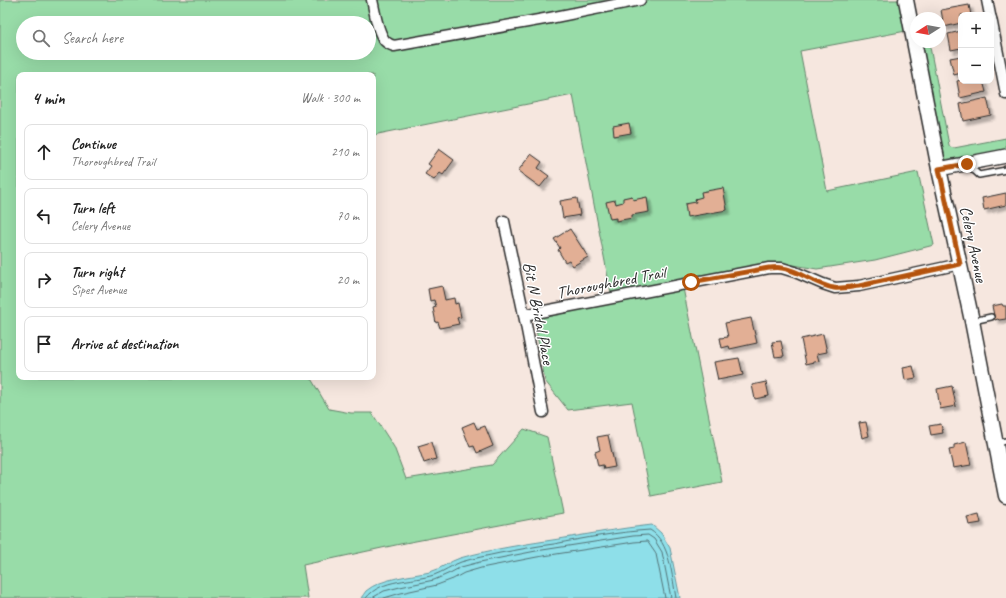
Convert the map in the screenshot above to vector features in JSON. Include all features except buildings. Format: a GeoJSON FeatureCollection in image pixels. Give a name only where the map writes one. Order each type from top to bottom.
{"type":"FeatureCollection","features":[{"type":"Feature","properties":{"kind":"main road","name":"Celery Avenue"},"geometry":{"type":"LineString","coordinates":[[906,0],[939,169],[972,321],[1001,442],[1006,496]]}},
{"type":"Feature","properties":{"kind":"street"},"geometry":{"type":"LineString","coordinates":[[372,0],[376,16]]}},
{"type":"Feature","properties":{"kind":"street"},"geometry":{"type":"LineString","coordinates":[[376,18],[381,34],[386,42],[394,46],[640,0]]}},
{"type":"Feature","properties":{"kind":"street"},"geometry":{"type":"LineString","coordinates":[[988,0],[990,12]]}},
{"type":"Feature","properties":{"kind":"street"},"geometry":{"type":"LineString","coordinates":[[994,30],[1004,75],[1006,94]]}},
{"type":"Feature","properties":{"kind":"street"},"geometry":{"type":"LineString","coordinates":[[939,169],[1006,156]]}},
{"type":"Feature","properties":{"kind":"street","name":"Bit N Bridal Place"},"geometry":{"type":"LineString","coordinates":[[504,221],[543,412]]}},
{"type":"Feature","properties":{"kind":"street","name":"Thoroughbred Trail"},"geometry":{"type":"LineString","coordinates":[[524,315],[769,268],[782,268],[835,288],[859,286],[960,264]]}},
{"type":"Feature","properties":{"kind":"lane"},"geometry":{"type":"LineString","coordinates":[[967,164],[979,175],[1006,169]]}},
{"type":"Feature","properties":{"kind":"lane"},"geometry":{"type":"LineString","coordinates":[[972,321],[991,317]]}},
{"type":"Feature","properties":{"kind":"green space"},"geometry":{"type":"Polygon","coordinates":[[[0,0],[900,0],[906,31],[800,51],[827,191],[918,172],[934,245],[875,260],[817,269],[788,264],[768,264],[611,293],[573,95],[376,134],[376,72],[16,72],[16,380],[312,380],[329,409],[351,413],[372,413],[394,447],[406,479],[492,465],[524,429],[547,437],[563,513],[405,543],[303,565],[308,598],[0,598],[0,0]]]}},
{"type":"Feature","properties":{"kind":"green space"},"geometry":{"type":"Polygon","coordinates":[[[920,48],[930,48],[950,147],[954,148],[1006,138],[1006,150],[943,160],[920,48]]]}},
{"type":"Feature","properties":{"kind":"green space"},"geometry":{"type":"Polygon","coordinates":[[[683,288],[722,482],[651,496],[632,402],[568,410],[545,381],[534,318],[683,288]]]}},
{"type":"Feature","properties":{"kind":"water"},"geometry":{"type":"Polygon","coordinates":[[[652,525],[661,533],[670,548],[680,598],[361,598],[366,591],[380,583],[396,578],[430,572],[456,559],[497,549],[617,529],[652,525]]]}},
{"type":"Feature","properties":{"kind":"route"},"geometry":{"type":"LineString","coordinates":[[691,282],[769,268],[782,268],[835,288],[859,286],[960,264],[939,169],[967,164]]}}]}
